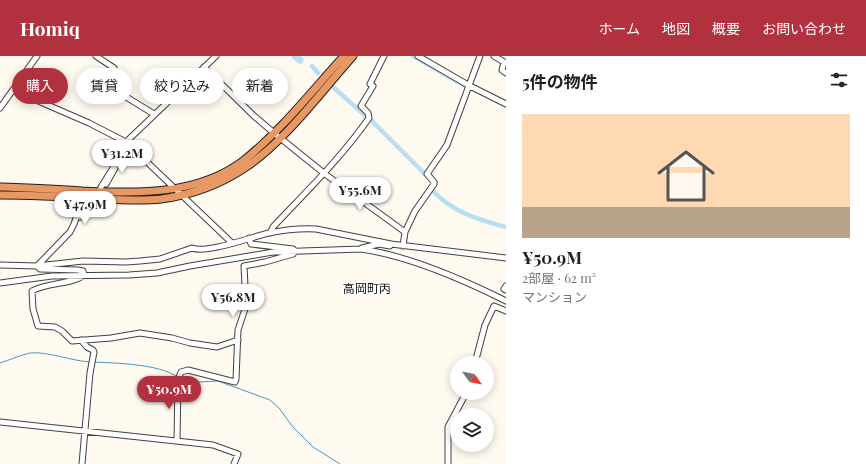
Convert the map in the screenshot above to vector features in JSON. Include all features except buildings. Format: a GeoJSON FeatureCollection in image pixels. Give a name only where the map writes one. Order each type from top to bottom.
{"type":"FeatureCollection","features":[{"type":"Feature","properties":{"kind":"highway"},"geometry":{"type":"LineString","coordinates":[[278,135],[344,56]]}},
{"type":"Feature","properties":{"kind":"highway"},"geometry":{"type":"LineString","coordinates":[[0,195],[132,200],[160,199],[178,192],[206,180],[241,162],[278,135],[353,56]]}},
{"type":"Feature","properties":{"kind":"highway"},"geometry":{"type":"LineString","coordinates":[[0,187],[134,193],[178,192]]}},
{"type":"Feature","properties":{"kind":"street"},"geometry":{"type":"LineString","coordinates":[[29,68],[37,56]]}},
{"type":"Feature","properties":{"kind":"street"},"geometry":{"type":"LineString","coordinates":[[96,56],[114,68],[105,84],[154,114]]}},
{"type":"Feature","properties":{"kind":"street"},"geometry":{"type":"LineString","coordinates":[[100,192],[101,187],[127,143],[154,114],[216,56]]}},
{"type":"Feature","properties":{"kind":"street"},"geometry":{"type":"LineString","coordinates":[[270,233],[273,227],[325,174],[359,134],[369,118],[368,113],[361,106],[373,86],[370,84],[384,56]]}},
{"type":"Feature","properties":{"kind":"street"},"geometry":{"type":"LineString","coordinates":[[418,56],[468,86],[506,104]]}},
{"type":"Feature","properties":{"kind":"street"},"geometry":{"type":"LineString","coordinates":[[403,246],[405,232],[415,211],[434,184],[427,174],[447,145],[480,56]]}},
{"type":"Feature","properties":{"kind":"street"},"geometry":{"type":"LineString","coordinates":[[494,56],[504,62],[502,70],[506,73]]}},
{"type":"Feature","properties":{"kind":"street"},"geometry":{"type":"LineString","coordinates":[[204,67],[254,116],[325,174],[405,232]]}},
{"type":"Feature","properties":{"kind":"street"},"geometry":{"type":"LineString","coordinates":[[0,108],[12,91]]}},
{"type":"Feature","properties":{"kind":"street"},"geometry":{"type":"LineString","coordinates":[[45,104],[89,123],[127,143],[214,224],[232,243]]}},
{"type":"Feature","properties":{"kind":"street"},"geometry":{"type":"LineString","coordinates":[[106,184],[112,175],[119,156]]}},
{"type":"Feature","properties":{"kind":"street"},"geometry":{"type":"LineString","coordinates":[[70,232],[83,198]]}},
{"type":"Feature","properties":{"kind":"street"},"geometry":{"type":"LineString","coordinates":[[37,266],[75,228],[87,206]]}},
{"type":"Feature","properties":{"kind":"street"},"geometry":{"type":"LineString","coordinates":[[0,265],[37,266],[83,261],[140,261],[160,259],[192,248],[197,250],[270,233],[306,229],[316,229],[403,246],[506,258]]}},
{"type":"Feature","properties":{"kind":"street"},"geometry":{"type":"LineString","coordinates":[[249,238],[251,244],[293,249],[295,251]]}},
{"type":"Feature","properties":{"kind":"street"},"geometry":{"type":"LineString","coordinates":[[361,249],[380,244],[390,246],[391,244]]}},
{"type":"Feature","properties":{"kind":"street"},"geometry":{"type":"LineString","coordinates":[[0,283],[52,276],[157,273],[266,253],[361,249],[380,252],[415,263],[457,279],[506,301]]}},
{"type":"Feature","properties":{"kind":"street"},"geometry":{"type":"LineString","coordinates":[[177,440],[178,378],[181,372],[188,370],[235,382],[238,330],[246,306],[244,266],[293,254],[295,251]]}},
{"type":"Feature","properties":{"kind":"street"},"geometry":{"type":"LineString","coordinates":[[37,266],[40,269],[78,270],[83,271],[84,275]]}},
{"type":"Feature","properties":{"kind":"street"},"geometry":{"type":"LineString","coordinates":[[84,275],[78,279],[67,280],[35,289],[32,294],[32,309],[38,326],[55,327],[62,331],[72,341],[111,338],[140,333],[160,335],[190,343],[218,347],[238,340]]}},
{"type":"Feature","properties":{"kind":"street"},"geometry":{"type":"LineString","coordinates":[[506,286],[504,289],[506,290]]}},
{"type":"Feature","properties":{"kind":"street"},"geometry":{"type":"LineString","coordinates":[[477,356],[485,325],[494,306],[506,312]]}},
{"type":"Feature","properties":{"kind":"street"},"geometry":{"type":"LineString","coordinates":[[81,340],[83,344],[94,352],[90,373],[82,464]]}},
{"type":"Feature","properties":{"kind":"street"},"geometry":{"type":"LineString","coordinates":[[448,464],[448,427],[462,400]]}},
{"type":"Feature","properties":{"kind":"street"},"geometry":{"type":"LineString","coordinates":[[0,422],[213,445],[228,449],[238,454],[234,464]]}},
{"type":"Feature","properties":{"kind":"waterway"},"geometry":{"type":"LineString","coordinates":[[295,56],[300,60]]}},
{"type":"Feature","properties":{"kind":"waterway"},"geometry":{"type":"LineString","coordinates":[[413,56],[467,87]]}},
{"type":"Feature","properties":{"kind":"waterway"},"geometry":{"type":"LineString","coordinates":[[312,66],[318,73]]}},
{"type":"Feature","properties":{"kind":"waterway"},"geometry":{"type":"LineString","coordinates":[[333,87],[368,118]]}},
{"type":"Feature","properties":{"kind":"waterway"},"geometry":{"type":"LineString","coordinates":[[370,119],[428,177]]}},
{"type":"Feature","properties":{"kind":"waterway"},"geometry":{"type":"LineString","coordinates":[[431,189],[447,204],[465,214],[506,227]]}},
{"type":"Feature","properties":{"kind":"waterway"},"geometry":{"type":"LineString","coordinates":[[0,363],[30,353],[90,362]]}},
{"type":"Feature","properties":{"kind":"waterway"},"geometry":{"type":"LineString","coordinates":[[93,362],[148,367],[159,369],[176,376]]}},
{"type":"Feature","properties":{"kind":"waterway"},"geometry":{"type":"LineString","coordinates":[[181,379],[198,382],[218,381],[270,400],[279,408],[292,426],[313,447],[340,464]]}},
{"type":"Feature","properties":{"kind":"district","name":"高岡町丙"},"geometry":{"type":"Point","coordinates":[367,288]}}]}
